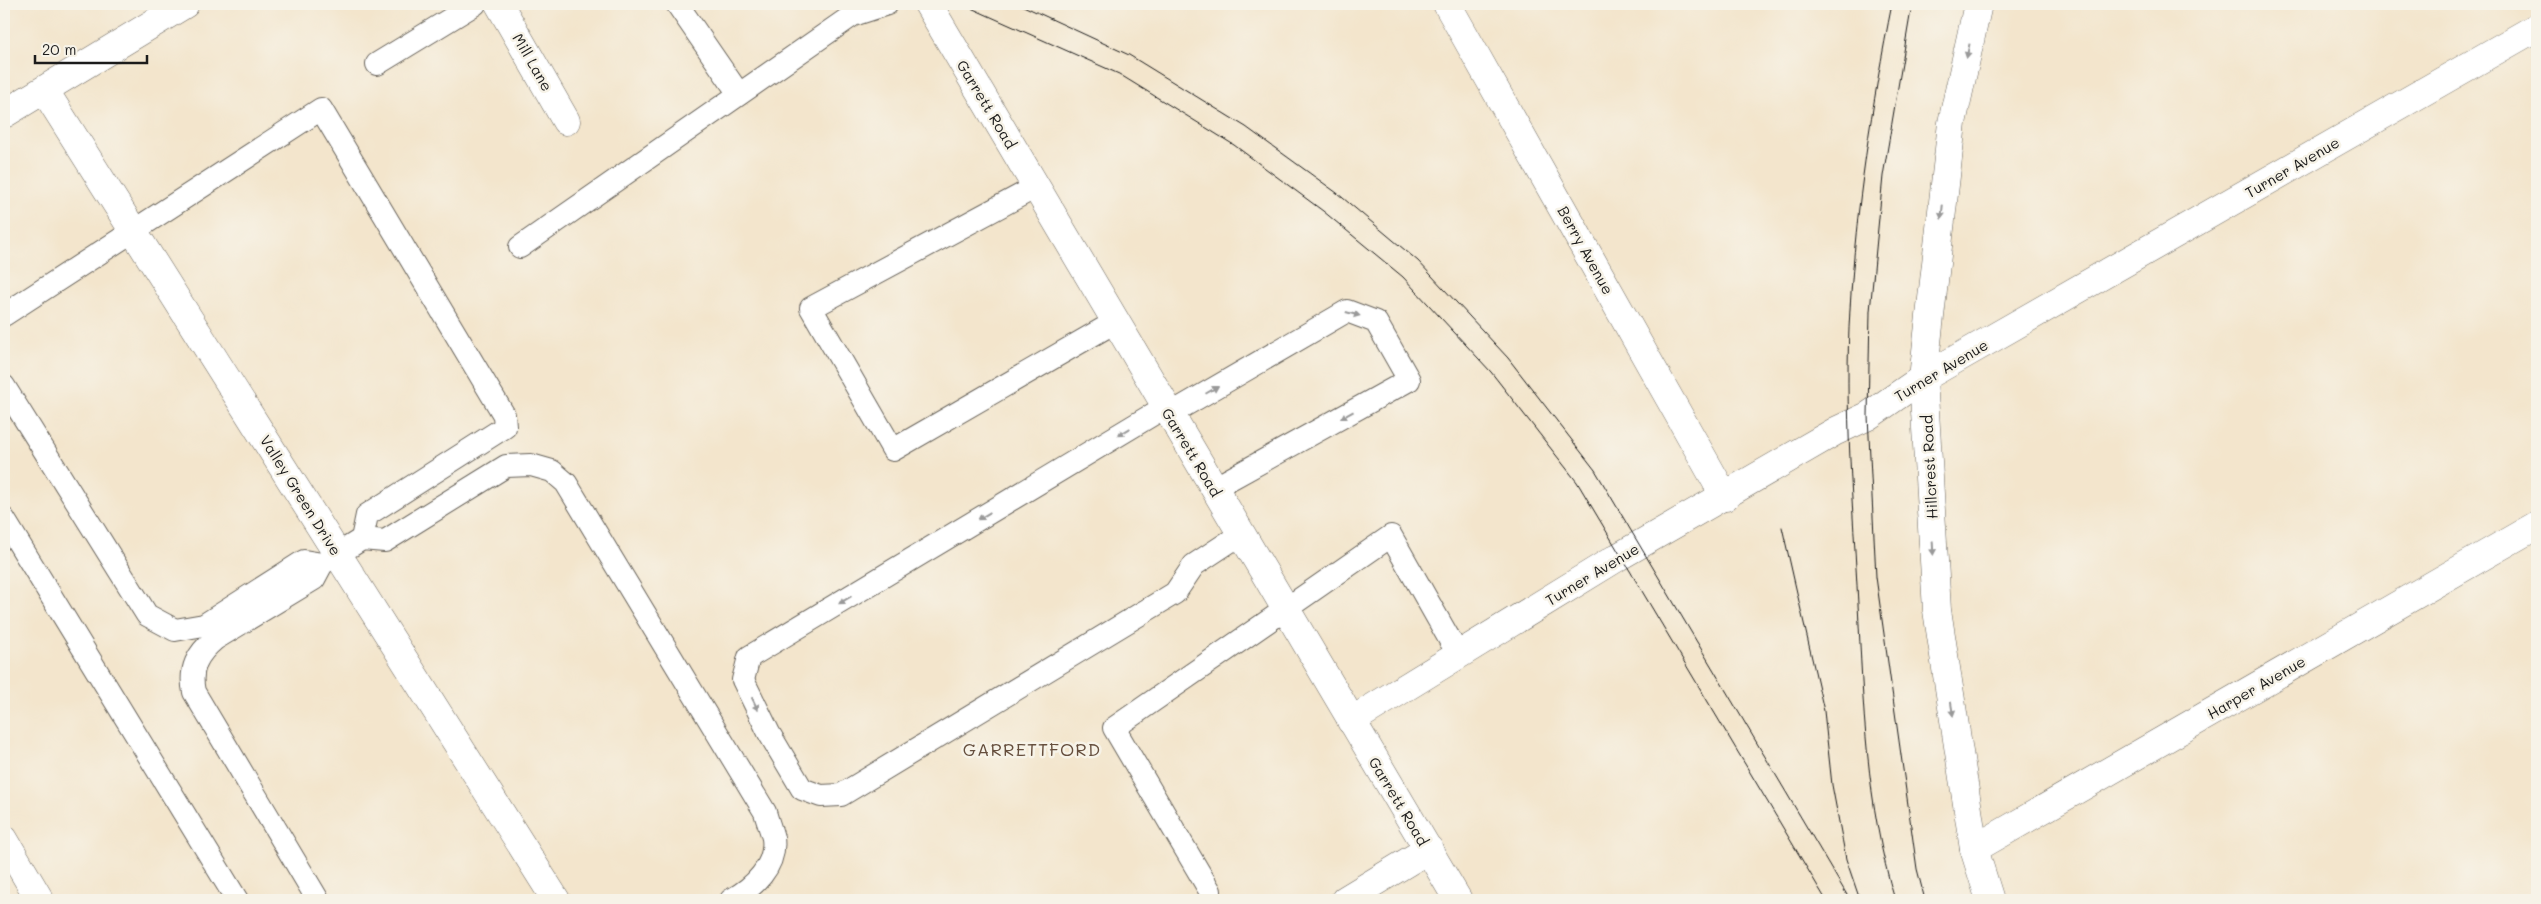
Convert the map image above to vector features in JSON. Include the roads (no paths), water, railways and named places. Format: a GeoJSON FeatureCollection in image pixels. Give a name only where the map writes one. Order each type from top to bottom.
{"type":"FeatureCollection","features":[{"type":"Feature","properties":{"kind":"street"},"geometry":{"type":"LineString","coordinates":[[4,114],[45,91],[185,4]]}},
{"type":"Feature","properties":{"kind":"street","name":"Mill Lane"},"geometry":{"type":"LineString","coordinates":[[499,4],[566,121]]}},
{"type":"Feature","properties":{"kind":"street","name":"Garrett Road"},"geometry":{"type":"LineString","coordinates":[[928,4],[1458,900]]}},
{"type":"Feature","properties":{"kind":"street","name":"Berry Avenue"},"geometry":{"type":"LineString","coordinates":[[1447,4],[1725,497]]}},
{"type":"Feature","properties":{"kind":"street","name":"Hillcrest Road"},"geometry":{"type":"LineString","coordinates":[[1978,4],[1952,123],[1923,378],[1937,610],[1974,849],[1990,900]]}},
{"type":"Feature","properties":{"kind":"street","name":"Turner Avenue"},"geometry":{"type":"LineString","coordinates":[[1351,721],[1621,555],[1725,497],[1836,431],[1868,416],[1923,378],[2537,27]]}},
{"type":"Feature","properties":{"kind":"street","name":"Valley Green Drive"},"geometry":{"type":"LineString","coordinates":[[45,91],[133,230],[330,559],[556,900]]}},
{"type":"Feature","properties":{"kind":"street","name":"Harper Avenue"},"geometry":{"type":"LineString","coordinates":[[1974,849],[2537,525]]}},
{"type":"Feature","properties":{"kind":"street"},"geometry":{"type":"LineString","coordinates":[[4,839],[40,900]]}},
{"type":"Feature","properties":{"kind":"street"},"geometry":{"type":"LineString","coordinates":[[1345,900],[1429,849]]}},
{"type":"Feature","properties":{"kind":"lane"},"geometry":{"type":"LineString","coordinates":[[377,64],[475,4]]}},
{"type":"Feature","properties":{"kind":"lane"},"geometry":{"type":"LineString","coordinates":[[677,4],[739,94]]}},
{"type":"Feature","properties":{"kind":"lane"},"geometry":{"type":"LineString","coordinates":[[520,247],[853,15],[887,4]]}},
{"type":"Feature","properties":{"kind":"lane"},"geometry":{"type":"LineString","coordinates":[[4,315],[321,109],[504,415],[505,427],[367,515],[362,539]]}},
{"type":"Feature","properties":{"kind":"lane"},"geometry":{"type":"LineString","coordinates":[[1036,187],[811,308],[893,450],[1115,322]]}},
{"type":"Feature","properties":{"kind":"lane"},"geometry":{"type":"LineString","coordinates":[[1214,488],[1409,380],[1376,322],[1346,311],[1168,411],[749,657],[743,680],[769,733],[802,789],[821,796],[841,795],[1175,593],[1194,565],[1241,534]]}},
{"type":"Feature","properties":{"kind":"lane"},"geometry":{"type":"LineString","coordinates":[[4,386],[147,615],[175,630],[204,625],[304,561],[330,559]]}},
{"type":"Feature","properties":{"kind":"lane"},"geometry":{"type":"LineString","coordinates":[[318,900],[194,692],[191,678],[196,660],[203,649],[215,640],[314,579],[330,559],[362,539],[385,541],[506,466],[531,464],[552,471],[566,483],[765,812],[773,839],[772,858],[761,877],[731,900]]}},
{"type":"Feature","properties":{"kind":"lane"},"geometry":{"type":"LineString","coordinates":[[4,519],[238,900]]}},
{"type":"Feature","properties":{"kind":"lane"},"geometry":{"type":"LineString","coordinates":[[1210,890],[1114,728],[1391,536],[1459,656]]}},
{"type":"Feature","properties":{"kind":"tram line"},"geometry":{"type":"LineString","coordinates":[[962,4],[1119,74],[1234,145],[1323,211],[1403,277],[1491,372],[1577,482],[1826,900]]}},
{"type":"Feature","properties":{"kind":"tram line"},"geometry":{"type":"LineString","coordinates":[[1019,4],[1129,55],[1246,127],[1337,193],[1418,261],[1508,358],[1595,470],[1850,900]]}},
{"type":"Feature","properties":{"kind":"tram line"},"geometry":{"type":"LineString","coordinates":[[1892,4],[1878,80],[1856,232],[1848,346],[1848,383],[1864,716],[1878,828],[1895,900]]}},
{"type":"Feature","properties":{"kind":"tram line"},"geometry":{"type":"LineString","coordinates":[[1912,4],[1883,176],[1870,311],[1868,416],[1876,577],[1917,869],[1925,900]]}},
{"type":"Feature","properties":{"kind":"tram line"},"geometry":{"type":"LineString","coordinates":[[1782,527],[1824,711],[1832,785],[1846,859],[1860,900]]}},
{"type":"Feature","properties":{"kind":"district","name":"GARRETTFORD"},"geometry":{"type":"Point","coordinates":[1032,749]}}]}
